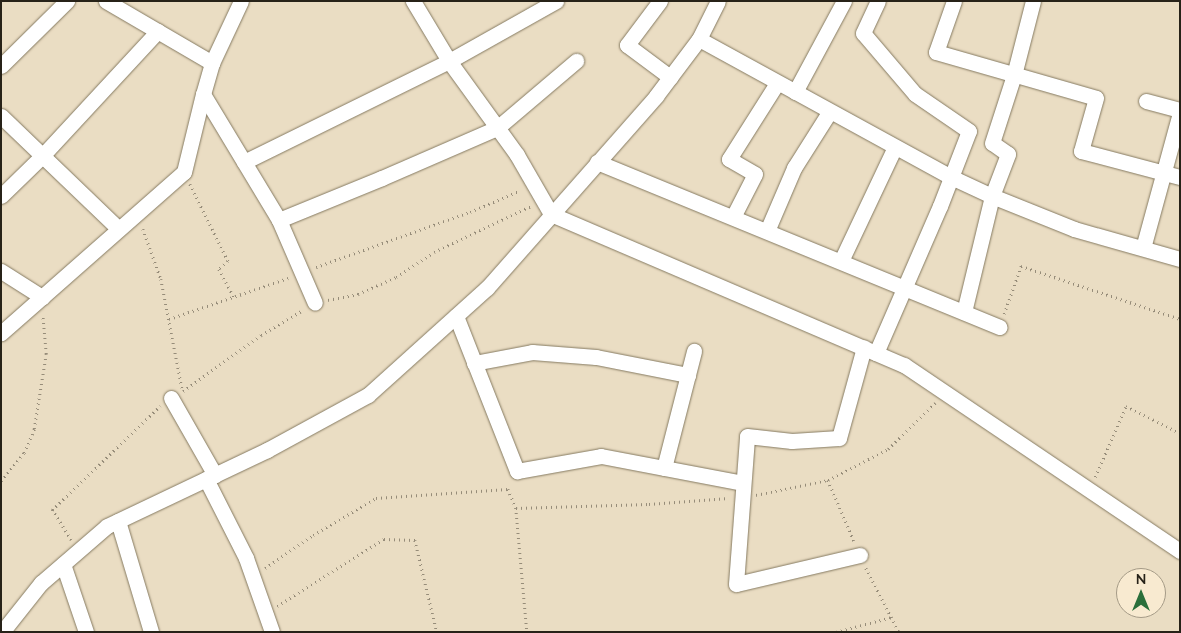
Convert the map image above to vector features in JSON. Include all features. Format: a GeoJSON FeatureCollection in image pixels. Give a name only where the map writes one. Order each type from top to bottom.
{"type":"FeatureCollection","features":[{"type":"Feature","properties":{"kind":"street"},"geometry":{"type":"LineString","coordinates":[[1,66],[67,1]]}},
{"type":"Feature","properties":{"kind":"street"},"geometry":{"type":"LineString","coordinates":[[106,1],[212,63]]}},
{"type":"Feature","properties":{"kind":"street"},"geometry":{"type":"LineString","coordinates":[[1,333],[184,172],[212,63],[241,1]]}},
{"type":"Feature","properties":{"kind":"street"},"geometry":{"type":"LineString","coordinates":[[413,1],[449,61],[518,155],[551,214],[904,365],[1180,551]]}},
{"type":"Feature","properties":{"kind":"street"},"geometry":{"type":"LineString","coordinates":[[244,162],[449,61],[556,1]]}},
{"type":"Feature","properties":{"kind":"street"},"geometry":{"type":"LineString","coordinates":[[660,1],[627,45],[670,77]]}},
{"type":"Feature","properties":{"kind":"street"},"geometry":{"type":"LineString","coordinates":[[2,632],[41,584],[107,526],[267,450],[368,395],[487,288],[670,77],[698,39],[718,1]]}},
{"type":"Feature","properties":{"kind":"street"},"geometry":{"type":"LineString","coordinates":[[795,92],[844,1]]}},
{"type":"Feature","properties":{"kind":"street"},"geometry":{"type":"LineString","coordinates":[[860,555],[736,584],[747,436],[792,441],[839,438],[870,350],[905,288],[952,178],[969,131],[915,94],[863,33],[878,1]]}},
{"type":"Feature","properties":{"kind":"street"},"geometry":{"type":"LineString","coordinates":[[954,1],[936,52],[1096,98],[1081,151],[1180,177]]}},
{"type":"Feature","properties":{"kind":"street"},"geometry":{"type":"LineString","coordinates":[[964,312],[992,196],[1008,154],[992,143],[1014,75],[1033,1]]}},
{"type":"Feature","properties":{"kind":"street"},"geometry":{"type":"LineString","coordinates":[[1,196],[43,155],[158,31]]}},
{"type":"Feature","properties":{"kind":"street"},"geometry":{"type":"LineString","coordinates":[[698,39],[952,178],[1074,229],[1180,259]]}},
{"type":"Feature","properties":{"kind":"street"},"geometry":{"type":"LineString","coordinates":[[279,220],[497,128],[576,61]]}},
{"type":"Feature","properties":{"kind":"street"},"geometry":{"type":"LineString","coordinates":[[733,217],[755,174],[729,159],[777,83]]}},
{"type":"Feature","properties":{"kind":"street"},"geometry":{"type":"LineString","coordinates":[[203,94],[279,220],[315,303]]}},
{"type":"Feature","properties":{"kind":"street"},"geometry":{"type":"LineString","coordinates":[[1143,248],[1180,111],[1146,101]]}},
{"type":"Feature","properties":{"kind":"street"},"geometry":{"type":"LineString","coordinates":[[767,231],[794,168],[830,111]]}},
{"type":"Feature","properties":{"kind":"street"},"geometry":{"type":"LineString","coordinates":[[1,116],[119,229]]}},
{"type":"Feature","properties":{"kind":"street"},"geometry":{"type":"LineString","coordinates":[[841,261],[895,147]]}},
{"type":"Feature","properties":{"kind":"street"},"geometry":{"type":"LineString","coordinates":[[597,162],[1000,327]]}},
{"type":"Feature","properties":{"kind":"street"},"geometry":{"type":"LineString","coordinates":[[1,271],[42,297]]}},
{"type":"Feature","properties":{"kind":"street"},"geometry":{"type":"LineString","coordinates":[[456,316],[517,471],[601,456],[664,468],[742,490]]}},
{"type":"Feature","properties":{"kind":"street"},"geometry":{"type":"LineString","coordinates":[[664,468],[694,351]]}},
{"type":"Feature","properties":{"kind":"street"},"geometry":{"type":"LineString","coordinates":[[474,364],[532,352],[596,357],[688,375]]}},
{"type":"Feature","properties":{"kind":"street"},"geometry":{"type":"LineString","coordinates":[[177,395],[210,477],[246,558],[272,632]]}},
{"type":"Feature","properties":{"kind":"street"},"geometry":{"type":"LineString","coordinates":[[118,521],[151,632]]}},
{"type":"Feature","properties":{"kind":"street"},"geometry":{"type":"LineString","coordinates":[[63,564],[86,632]]}},
{"type":"Feature","properties":{"kind":"path"},"geometry":{"type":"LineString","coordinates":[[184,172],[228,261],[219,269],[234,297]]}},
{"type":"Feature","properties":{"kind":"path"},"geometry":{"type":"LineString","coordinates":[[169,319],[460,215],[534,185]]}},
{"type":"Feature","properties":{"kind":"path"},"geometry":{"type":"LineString","coordinates":[[78,551],[52,510],[110,456],[154,410],[261,335],[315,303],[358,294],[396,278],[434,252],[543,200]]}},
{"type":"Feature","properties":{"kind":"path"},"geometry":{"type":"LineString","coordinates":[[137,213],[161,279],[169,319],[177,395]]}},
{"type":"Feature","properties":{"kind":"path"},"geometry":{"type":"LineString","coordinates":[[1000,327],[1021,266],[1180,319]]}},
{"type":"Feature","properties":{"kind":"path"},"geometry":{"type":"LineString","coordinates":[[1,481],[24,453],[34,429],[46,354],[42,297]]}},
{"type":"Feature","properties":{"kind":"path"},"geometry":{"type":"LineString","coordinates":[[516,508],[649,504],[742,490],[828,480],[888,449],[946,393]]}},
{"type":"Feature","properties":{"kind":"path"},"geometry":{"type":"LineString","coordinates":[[1089,489],[1126,406],[1180,432]]}},
{"type":"Feature","properties":{"kind":"path"},"geometry":{"type":"LineString","coordinates":[[253,576],[313,535],[376,498],[508,489],[516,508],[527,632]]}},
{"type":"Feature","properties":{"kind":"path"},"geometry":{"type":"LineString","coordinates":[[265,613],[384,539],[415,540],[437,632]]}},
{"type":"Feature","properties":{"kind":"path"},"geometry":{"type":"LineString","coordinates":[[836,632],[892,617]]}}]}
